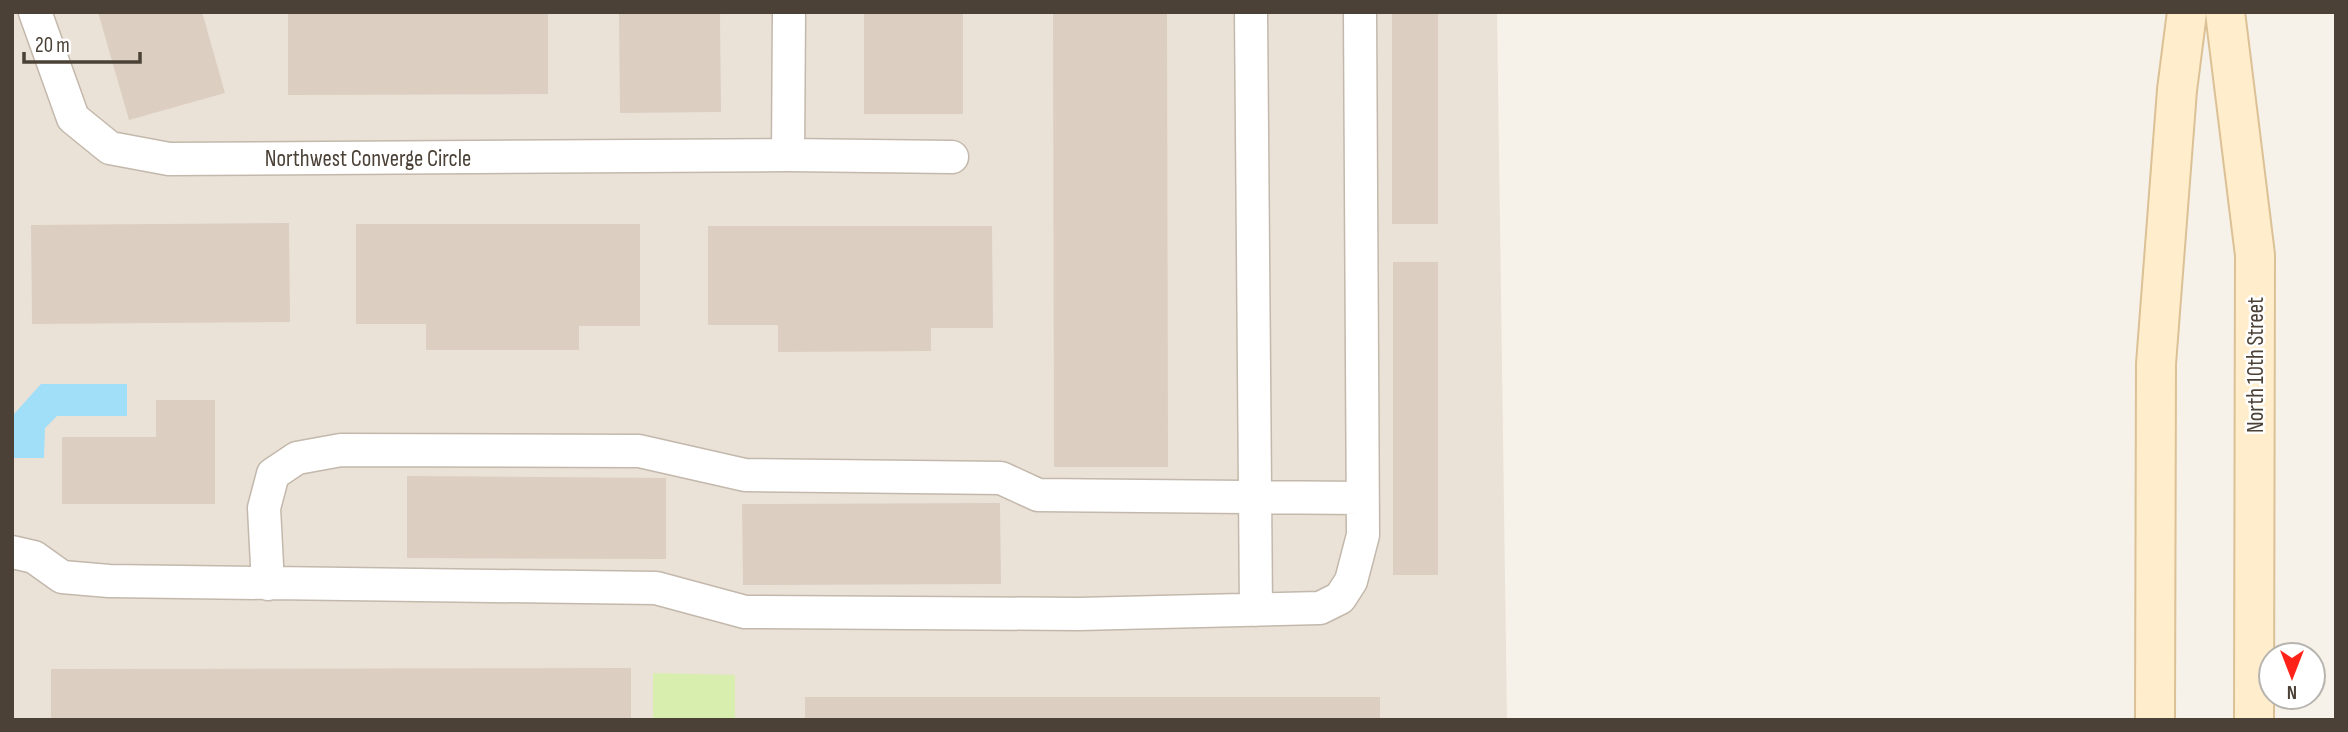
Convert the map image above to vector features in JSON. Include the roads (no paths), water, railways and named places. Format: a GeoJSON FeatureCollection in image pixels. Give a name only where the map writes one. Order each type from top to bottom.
{"type":"FeatureCollection","features":[{"type":"Feature","properties":{"kind":"main road"},"geometry":{"type":"LineString","coordinates":[[2155,720],[2156,364],[2177,90],[2188,12]]}},
{"type":"Feature","properties":{"kind":"main road","name":"North 10th Street"},"geometry":{"type":"LineString","coordinates":[[2225,12],[2255,255],[2254,720]]}},
{"type":"Feature","properties":{"kind":"street","name":"Northwest Converge Circle"},"geometry":{"type":"LineString","coordinates":[[35,12],[73,118],[110,148],[169,159],[788,155],[952,157]]}},
{"type":"Feature","properties":{"kind":"street"},"geometry":{"type":"LineString","coordinates":[[788,155],[789,12]]}},
{"type":"Feature","properties":{"kind":"street"},"geometry":{"type":"LineString","coordinates":[[1251,12],[1256,610]]}},
{"type":"Feature","properties":{"kind":"street"},"geometry":{"type":"LineString","coordinates":[[12,552],[34,557],[62,577],[268,584],[656,588],[745,612],[1079,614],[1320,608],[1340,598],[1351,580],[1363,535],[1360,12]]}},
{"type":"Feature","properties":{"kind":"street"},"geometry":{"type":"LineString","coordinates":[[268,584],[264,508],[273,474],[297,458],[341,450],[639,451],[745,475],[1001,478],[1038,495],[1362,498]]}},
{"type":"Feature","properties":{"kind":"water"},"geometry":{"type":"Polygon","coordinates":[[[41,384],[127,384],[127,416],[57,416],[45,428],[44,458],[13,458],[14,414],[41,384]]]}}]}
